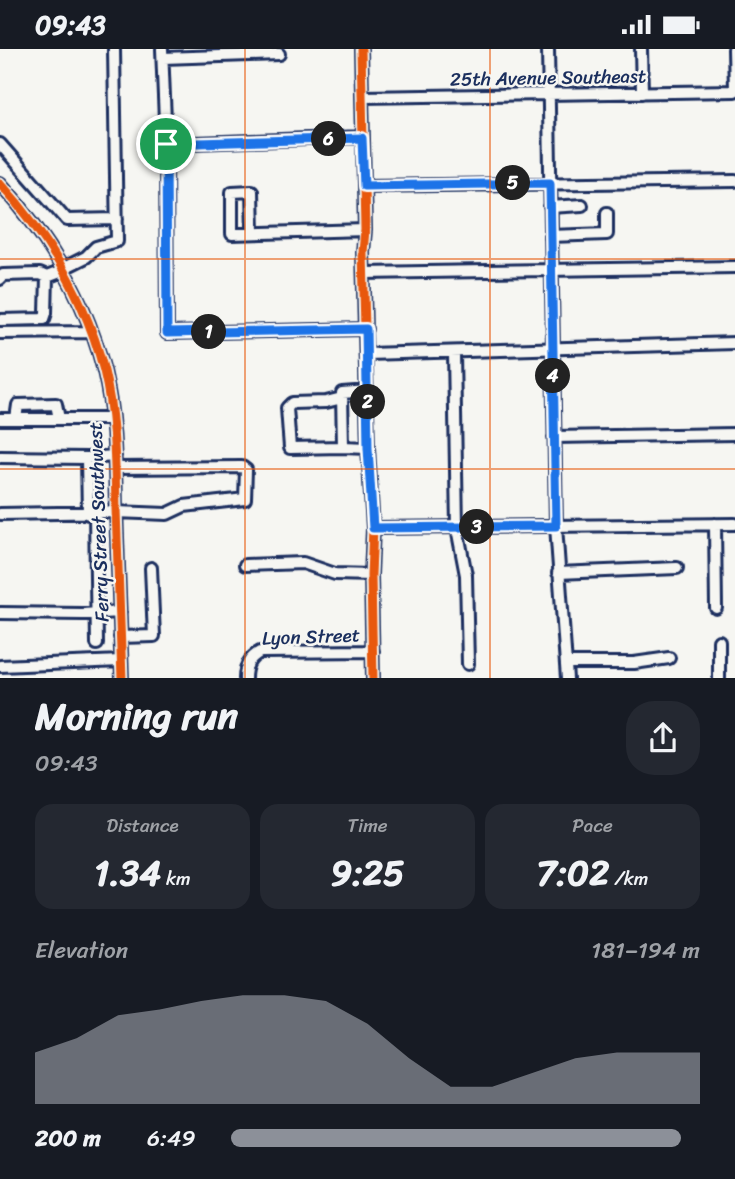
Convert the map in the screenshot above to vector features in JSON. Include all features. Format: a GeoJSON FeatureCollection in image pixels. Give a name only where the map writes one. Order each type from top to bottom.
{"type":"FeatureCollection","features":[{"type":"Feature","properties":{"kind":"street"},"geometry":{"type":"LineString","coordinates":[[0,279],[3,275],[40,274],[47,277],[86,257],[96,247],[117,241],[114,49]]}},
{"type":"Feature","properties":{"kind":"street"},"geometry":{"type":"LineString","coordinates":[[361,49],[368,448],[373,528],[373,678]]}},
{"type":"Feature","properties":{"kind":"street"},"geometry":{"type":"LineString","coordinates":[[548,49],[556,526],[567,678]]}},
{"type":"Feature","properties":{"kind":"street"},"geometry":{"type":"LineString","coordinates":[[641,49],[642,93]]}},
{"type":"Feature","properties":{"kind":"street"},"geometry":{"type":"LineString","coordinates":[[734,49],[735,91]]}},
{"type":"Feature","properties":{"kind":"street"},"geometry":{"type":"LineString","coordinates":[[279,54],[162,53],[166,144],[167,333],[366,329]]}},
{"type":"Feature","properties":{"kind":"street","name":"25th Avenue Southeast"},"geometry":{"type":"LineString","coordinates":[[362,97],[735,91]]}},
{"type":"Feature","properties":{"kind":"street"},"geometry":{"type":"LineString","coordinates":[[166,144],[362,138]]}},
{"type":"Feature","properties":{"kind":"street"},"geometry":{"type":"LineString","coordinates":[[0,144],[67,220],[117,219]]}},
{"type":"Feature","properties":{"kind":"street"},"geometry":{"type":"LineString","coordinates":[[364,186],[735,181]]}},
{"type":"Feature","properties":{"kind":"street","name":"Ferry Street Southwest"},"geometry":{"type":"LineString","coordinates":[[0,183],[24,210],[65,269],[91,332],[104,373],[112,419],[115,462],[122,678]]}},
{"type":"Feature","properties":{"kind":"street"},"geometry":{"type":"LineString","coordinates":[[253,233],[252,191],[232,192],[232,234],[365,230]]}},
{"type":"Feature","properties":{"kind":"street"},"geometry":{"type":"LineString","coordinates":[[550,207],[582,205]]}},
{"type":"Feature","properties":{"kind":"street"},"geometry":{"type":"LineString","coordinates":[[550,236],[607,234],[607,213]]}},
{"type":"Feature","properties":{"kind":"street"},"geometry":{"type":"LineString","coordinates":[[364,273],[735,267]]}},
{"type":"Feature","properties":{"kind":"street"},"geometry":{"type":"LineString","coordinates":[[0,320],[44,319],[47,313],[47,277]]}},
{"type":"Feature","properties":{"kind":"street"},"geometry":{"type":"LineString","coordinates":[[0,333],[91,332]]}},
{"type":"Feature","properties":{"kind":"street"},"geometry":{"type":"LineString","coordinates":[[367,354],[735,343]]}},
{"type":"Feature","properties":{"kind":"street"},"geometry":{"type":"LineString","coordinates":[[454,353],[457,527],[466,575],[468,664]]}},
{"type":"Feature","properties":{"kind":"street"},"geometry":{"type":"LineString","coordinates":[[343,447],[342,393],[368,391]]}},
{"type":"Feature","properties":{"kind":"street"},"geometry":{"type":"LineString","coordinates":[[342,398],[326,402],[292,403],[287,408],[290,448],[368,448]]}},
{"type":"Feature","properties":{"kind":"street"},"geometry":{"type":"LineString","coordinates":[[0,419],[112,419]]}},
{"type":"Feature","properties":{"kind":"street"},"geometry":{"type":"LineString","coordinates":[[554,437],[735,434]]}},
{"type":"Feature","properties":{"kind":"street"},"geometry":{"type":"LineString","coordinates":[[0,457],[87,458],[115,462],[236,466],[246,470],[246,495],[242,501],[184,506],[167,514],[0,514]]}},
{"type":"Feature","properties":{"kind":"street"},"geometry":{"type":"LineString","coordinates":[[87,458],[97,644]]}},
{"type":"Feature","properties":{"kind":"street"},"geometry":{"type":"LineString","coordinates":[[715,524],[716,608]]}},
{"type":"Feature","properties":{"kind":"street"},"geometry":{"type":"LineString","coordinates":[[373,528],[735,524]]}},
{"type":"Feature","properties":{"kind":"street"},"geometry":{"type":"LineString","coordinates":[[244,565],[303,563],[335,574],[371,575]]}},
{"type":"Feature","properties":{"kind":"street"},"geometry":{"type":"LineString","coordinates":[[120,637],[154,636],[151,568]]}},
{"type":"Feature","properties":{"kind":"street"},"geometry":{"type":"LineString","coordinates":[[558,573],[677,568]]}},
{"type":"Feature","properties":{"kind":"street"},"geometry":{"type":"LineString","coordinates":[[0,613],[120,612]]}},
{"type":"Feature","properties":{"kind":"street"},"geometry":{"type":"LineString","coordinates":[[719,641],[719,678]]}},
{"type":"Feature","properties":{"kind":"street","name":"Lyon Street"},"geometry":{"type":"LineString","coordinates":[[245,678],[250,657],[260,652],[373,651]]}},
{"type":"Feature","properties":{"kind":"street"},"geometry":{"type":"LineString","coordinates":[[566,663],[634,663],[669,658]]}},
{"type":"Feature","properties":{"kind":"street"},"geometry":{"type":"LineString","coordinates":[[0,666],[121,661]]}},
{"type":"Feature","properties":{"kind":"cycle path"},"geometry":{"type":"LineString","coordinates":[[361,49],[365,230],[363,252],[368,448],[373,528],[373,678]]}},
{"type":"Feature","properties":{"kind":"cycle path"},"geometry":{"type":"LineString","coordinates":[[0,183],[34,225],[64,271],[87,319],[104,371],[114,440],[122,678]]}},
{"type":"Feature","properties":{"kind":"route"},"geometry":{"type":"LineString","coordinates":[[362,138],[364,186],[550,183],[556,526],[373,528],[368,448],[366,329],[167,333],[166,144],[362,138]]}}]}
